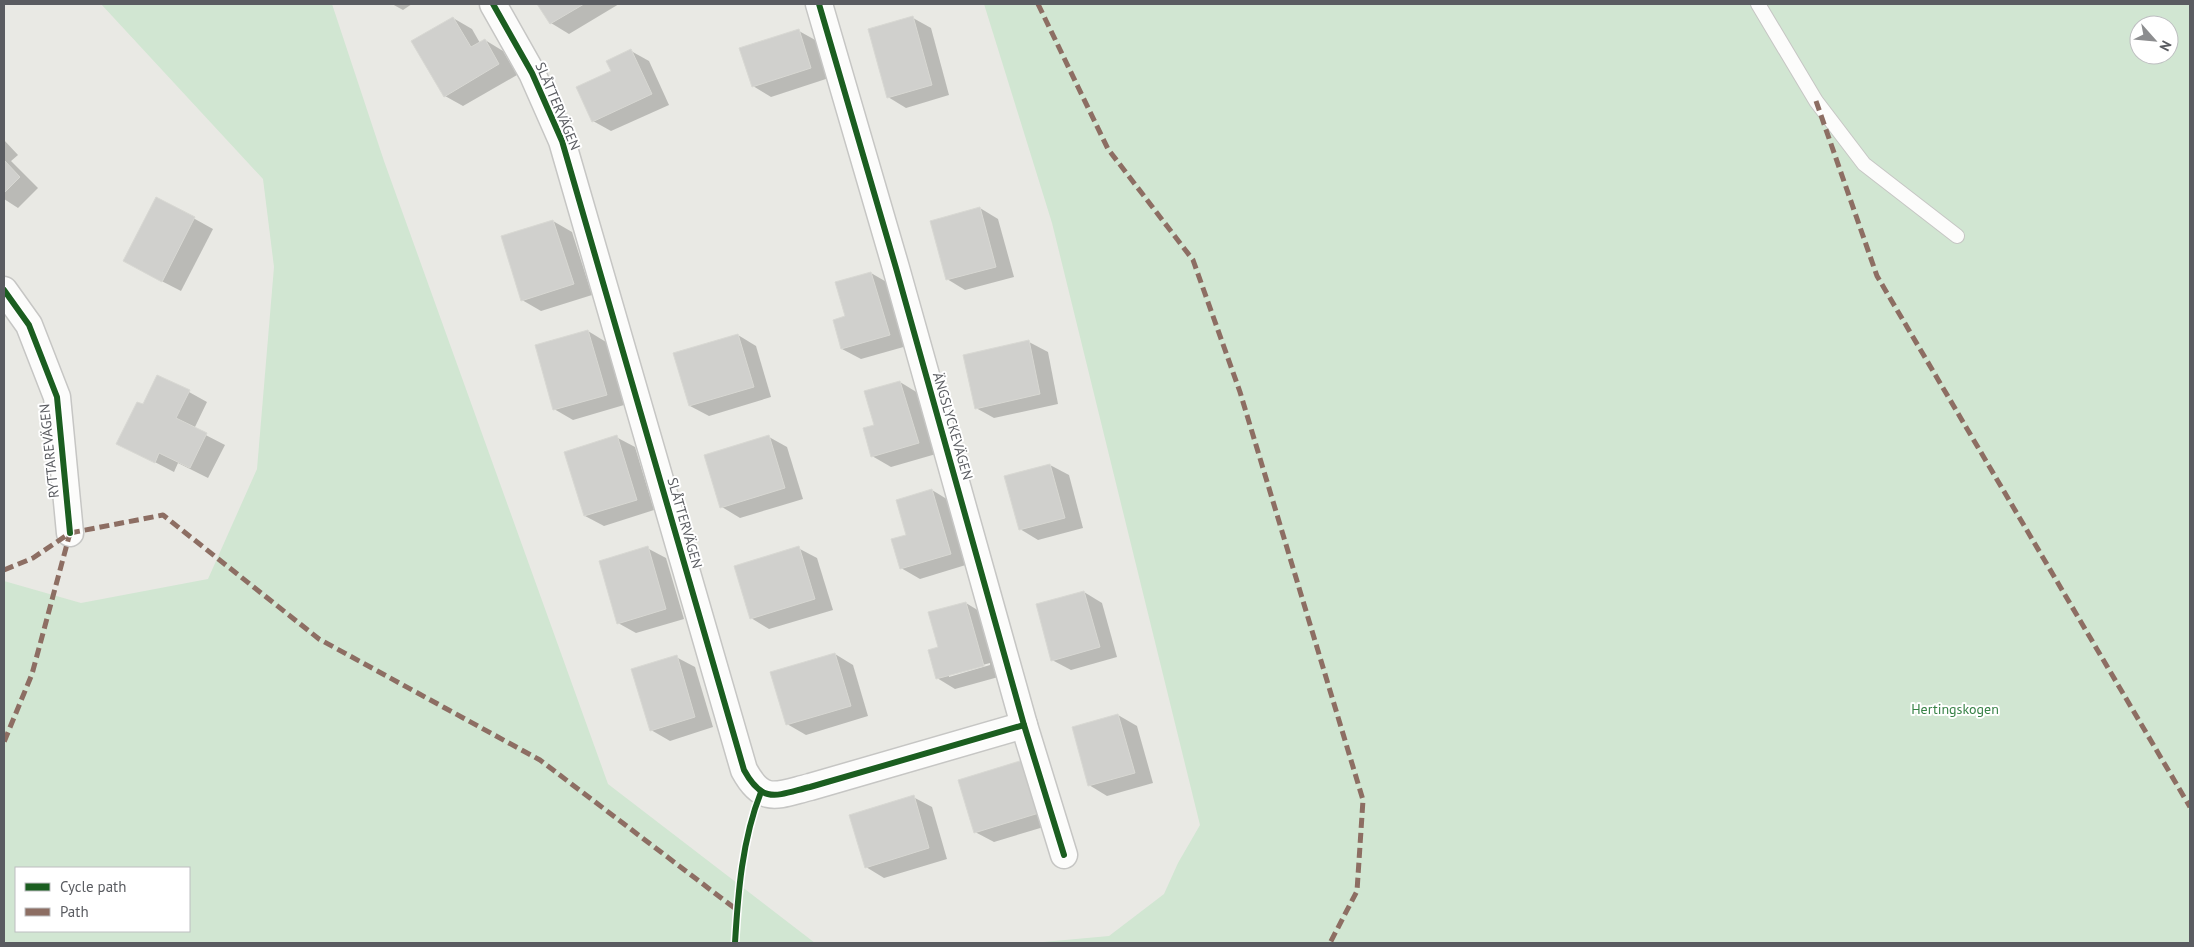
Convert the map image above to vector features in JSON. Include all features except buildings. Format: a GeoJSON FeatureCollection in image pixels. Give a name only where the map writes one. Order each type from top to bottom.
{"type":"FeatureCollection","features":[{"type":"Feature","properties":{"kind":"street","name":"SLÅTTERVÄGEN"},"geometry":{"type":"LineString","coordinates":[[493,4],[532,74],[562,141],[744,770],[751,782],[761,792],[775,795],[810,787],[1024,725]]}},
{"type":"Feature","properties":{"kind":"street","name":"ÄNGSLYCKEVÄGEN"},"geometry":{"type":"LineString","coordinates":[[819,4],[899,278],[1024,725],[1064,855]]}},
{"type":"Feature","properties":{"kind":"street","name":"RYTTAREVÄGEN"},"geometry":{"type":"LineString","coordinates":[[4,290],[29,325],[56,397],[70,533]]}},
{"type":"Feature","properties":{"kind":"lane"},"geometry":{"type":"LineString","coordinates":[[1758,4],[1816,101],[1864,164],[1957,236]]}},
{"type":"Feature","properties":{"kind":"green space"},"geometry":{"type":"Polygon","coordinates":[[[101,4],[332,4],[384,161],[608,784],[815,943],[4,943],[4,581],[81,603],[208,579],[257,469],[274,267],[263,179],[101,4]]]}},
{"type":"Feature","properties":{"kind":"green space","name":"Hertingskogen"},"geometry":{"type":"Polygon","coordinates":[[[984,4],[2190,4],[2190,943],[1032,943],[1109,936],[1164,894],[1178,863],[1200,825],[1052,223],[984,4]]]}},
{"type":"Feature","properties":{"kind":"marked path"},"geometry":{"type":"LineString","coordinates":[[1038,4],[1108,149],[1193,260],[1240,392],[1363,800],[1357,891],[1330,943]]}},
{"type":"Feature","properties":{"kind":"marked path"},"geometry":{"type":"LineString","coordinates":[[1816,101],[1877,276],[2190,807]]}},
{"type":"Feature","properties":{"kind":"marked path"},"geometry":{"type":"LineString","coordinates":[[70,533],[163,515],[319,639],[540,760],[737,910]]}},
{"type":"Feature","properties":{"kind":"marked path"},"geometry":{"type":"LineString","coordinates":[[4,570],[33,558],[70,533],[32,674],[4,742]]}},
{"type":"Feature","properties":{"kind":"cycle path"},"geometry":{"type":"LineString","coordinates":[[493,4],[532,73],[562,141],[744,770],[751,781],[758,789],[765,793],[772,795],[788,793],[1024,725]]}},
{"type":"Feature","properties":{"kind":"cycle path"},"geometry":{"type":"LineString","coordinates":[[819,4],[896,268],[1024,725],[1064,855]]}},
{"type":"Feature","properties":{"kind":"cycle path"},"geometry":{"type":"LineString","coordinates":[[4,290],[29,325],[57,397],[70,533]]}},
{"type":"Feature","properties":{"kind":"cycle path"},"geometry":{"type":"LineString","coordinates":[[735,943],[745,848],[761,792]]}}]}
